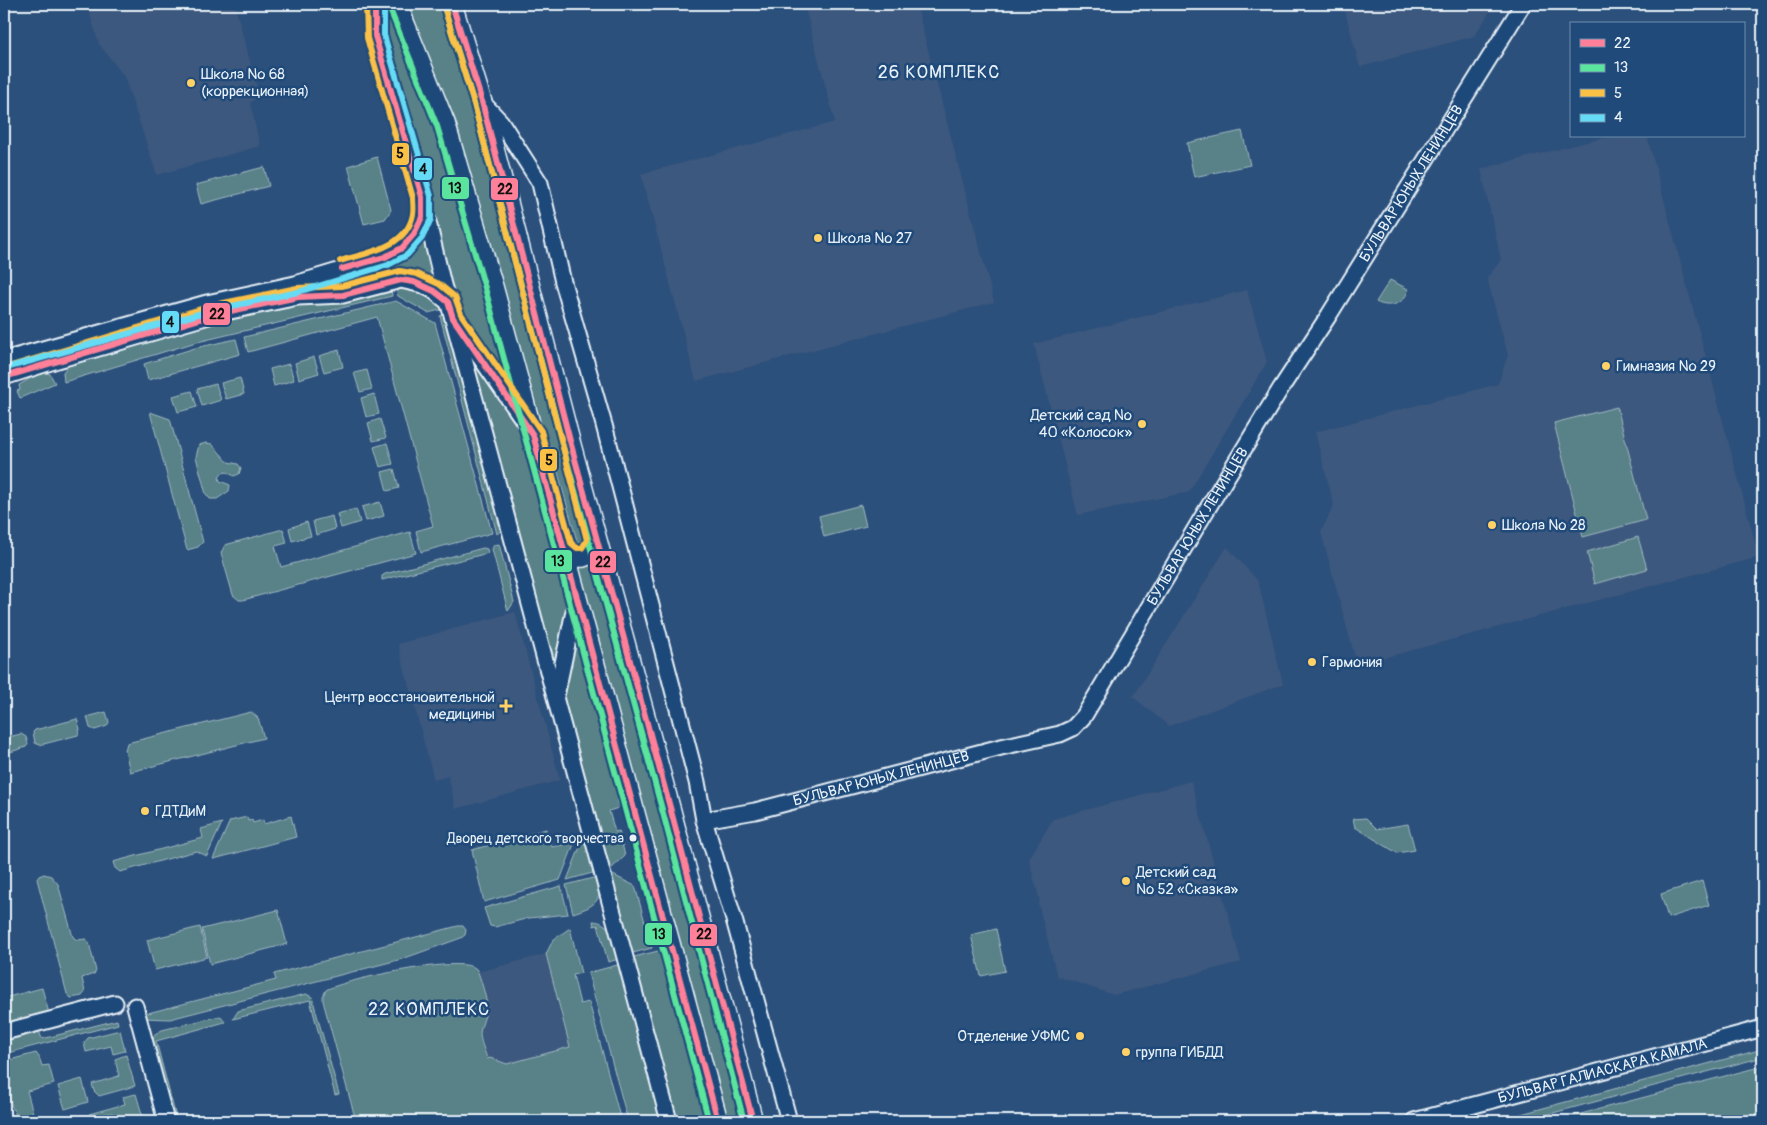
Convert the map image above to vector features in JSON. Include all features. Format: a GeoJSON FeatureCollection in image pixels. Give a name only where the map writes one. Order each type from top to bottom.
{"type":"FeatureCollection","features":[{"type":"Feature","properties":{"kind":"main road"},"geometry":{"type":"LineString","coordinates":[[397,4],[445,123],[497,299],[718,1121]]}},
{"type":"Feature","properties":{"kind":"main road"},"geometry":{"type":"LineString","coordinates":[[452,4],[482,102],[596,540],[671,810],[753,1118]]}},
{"type":"Feature","properties":{"kind":"main road"},"geometry":{"type":"LineString","coordinates":[[564,548],[571,555],[584,557],[589,555],[594,549],[596,540]]}},
{"type":"Feature","properties":{"kind":"street"},"geometry":{"type":"LineString","coordinates":[[375,4],[375,36],[422,197],[448,302],[669,1121]]}},
{"type":"Feature","properties":{"kind":"street","name":"БУЛЬВАР ЮНЫХ ЛЕНИНЦЕВ"},"geometry":{"type":"LineString","coordinates":[[704,820],[755,811],[1060,734],[1073,728],[1084,716],[1271,405],[1523,4]]}},
{"type":"Feature","properties":{"kind":"street"},"geometry":{"type":"LineString","coordinates":[[482,102],[501,122],[540,183],[563,282],[604,425],[697,782],[704,820],[735,922],[789,1121]]}},
{"type":"Feature","properties":{"kind":"street"},"geometry":{"type":"LineString","coordinates":[[4,360],[208,303],[295,284],[385,257],[402,248],[414,234],[422,217],[422,197]]}},
{"type":"Feature","properties":{"kind":"street"},"geometry":{"type":"LineString","coordinates":[[339,270],[345,274],[349,282],[343,295]]}},
{"type":"Feature","properties":{"kind":"street"},"geometry":{"type":"LineString","coordinates":[[4,377],[216,314],[298,297],[343,295],[401,280],[423,285],[448,302]]}},
{"type":"Feature","properties":{"kind":"street"},"geometry":{"type":"LineString","coordinates":[[453,318],[534,435]]}},
{"type":"Feature","properties":{"kind":"street"},"geometry":{"type":"LineString","coordinates":[[555,700],[576,597]]}},
{"type":"Feature","properties":{"kind":"street"},"geometry":{"type":"LineString","coordinates":[[4,1032],[115,1003]]}},
{"type":"Feature","properties":{"kind":"street"},"geometry":{"type":"LineString","coordinates":[[135,1006],[166,1121]]}},
{"type":"Feature","properties":{"kind":"street","name":"БУЛЬВАР ГАЛИАСКАРА КАМАЛА"},"geometry":{"type":"LineString","coordinates":[[1414,1121],[1763,1028]]}},
{"type":"Feature","properties":{"kind":"shaded area","name":"Школа № 68 (коррекционная)"},"geometry":{"type":"Polygon","coordinates":[[[87,4],[228,4],[228,6],[235,6],[258,91],[257,96],[250,103],[260,146],[157,175],[124,76],[99,44],[87,4]]]}},
{"type":"Feature","properties":{"kind":"shaded area","name":"Школа № 27"},"geometry":{"type":"Polygon","coordinates":[[[804,4],[916,4],[994,302],[696,381],[641,174],[835,122],[804,4]]]}},
{"type":"Feature","properties":{"kind":"shaded area"},"geometry":{"type":"Polygon","coordinates":[[[1343,4],[1495,4],[1474,36],[1360,67],[1343,4]]]}},
{"type":"Feature","properties":{"kind":"shaded area"},"geometry":{"type":"Polygon","coordinates":[[[1602,138],[1648,138],[1759,557],[1357,665],[1321,532],[1334,505],[1315,432],[1498,384],[1508,355],[1487,278],[1501,260],[1481,169],[1602,138]]]}},
{"type":"Feature","properties":{"kind":"shaded area","name":"Детский сад № 40 «Колосок»"},"geometry":{"type":"Polygon","coordinates":[[[1247,290],[1267,362],[1189,492],[1078,515],[1034,344],[1247,290]]]}},
{"type":"Feature","properties":{"kind":"shaded area"},"geometry":{"type":"Polygon","coordinates":[[[1227,547],[1258,581],[1283,684],[1169,726],[1133,697],[1227,547]]]}},
{"type":"Feature","properties":{"kind":"shaded area"},"geometry":{"type":"Polygon","coordinates":[[[515,612],[560,780],[456,809],[448,776],[434,780],[398,644],[515,612]]]}},
{"type":"Feature","properties":{"kind":"shaded area","name":"Детский сад № 52 «Сказка»"},"geometry":{"type":"Polygon","coordinates":[[[1191,781],[1241,962],[1114,995],[1057,976],[1029,859],[1053,819],[1191,781]]]}},
{"type":"Feature","properties":{"kind":"shaded area"},"geometry":{"type":"Polygon","coordinates":[[[546,954],[570,1047],[507,1064],[490,1058],[487,1059],[480,1033],[487,1006],[478,972],[546,954]]]}},
{"type":"Feature","properties":{"kind":"green space"},"geometry":{"type":"Polygon","coordinates":[[[383,4],[417,72],[447,151],[513,393],[457,314],[384,37],[383,4]]]}},
{"type":"Feature","properties":{"kind":"green space"},"geometry":{"type":"Polygon","coordinates":[[[410,4],[439,4],[453,40],[589,543],[587,550],[579,548],[551,448],[532,402],[456,121],[419,37],[410,4]]]}},
{"type":"Feature","properties":{"kind":"green space"},"geometry":{"type":"Polygon","coordinates":[[[1242,131],[1250,165],[1194,177],[1187,143],[1242,131]]]}},
{"type":"Feature","properties":{"kind":"green space"},"geometry":{"type":"Polygon","coordinates":[[[377,157],[391,210],[385,219],[364,224],[348,166],[377,157]]]}},
{"type":"Feature","properties":{"kind":"green space"},"geometry":{"type":"Polygon","coordinates":[[[264,167],[269,186],[201,204],[196,185],[264,167]]]}},
{"type":"Feature","properties":{"kind":"green space"},"geometry":{"type":"Polygon","coordinates":[[[425,228],[440,287],[357,285],[353,272],[406,252],[415,245],[425,228]]]}},
{"type":"Feature","properties":{"kind":"green space"},"geometry":{"type":"Polygon","coordinates":[[[1390,280],[1408,289],[1407,294],[1396,304],[1386,305],[1376,302],[1390,280]]]}},
{"type":"Feature","properties":{"kind":"green space"},"geometry":{"type":"Polygon","coordinates":[[[396,288],[410,289],[422,294],[444,309],[428,313],[398,296],[396,288]]]}},
{"type":"Feature","properties":{"kind":"green space"},"geometry":{"type":"Polygon","coordinates":[[[391,289],[392,296],[193,343],[64,382],[63,372],[68,366],[216,322],[299,304],[391,289]]]}},
{"type":"Feature","properties":{"kind":"green space"},"geometry":{"type":"Polygon","coordinates":[[[396,301],[435,323],[492,533],[421,552],[416,531],[433,526],[377,317],[248,352],[244,337],[396,301]]]}},
{"type":"Feature","properties":{"kind":"green space"},"geometry":{"type":"Polygon","coordinates":[[[447,314],[503,529],[497,534],[440,316],[447,314]]]}},
{"type":"Feature","properties":{"kind":"green space"},"geometry":{"type":"Polygon","coordinates":[[[236,339],[240,354],[148,380],[144,364],[195,348],[236,339]]]}},
{"type":"Feature","properties":{"kind":"green space"},"geometry":{"type":"Polygon","coordinates":[[[467,348],[520,425],[570,606],[556,664],[551,663],[467,348]]]}},
{"type":"Feature","properties":{"kind":"green space"},"geometry":{"type":"Polygon","coordinates":[[[339,350],[343,367],[324,372],[319,356],[339,350]]]}},
{"type":"Feature","properties":{"kind":"green space"},"geometry":{"type":"Polygon","coordinates":[[[314,357],[319,373],[299,379],[295,363],[314,357]]]}},
{"type":"Feature","properties":{"kind":"green space"},"geometry":{"type":"Polygon","coordinates":[[[289,364],[294,380],[274,386],[270,369],[289,364]]]}},
{"type":"Feature","properties":{"kind":"green space"},"geometry":{"type":"Polygon","coordinates":[[[367,370],[372,389],[360,392],[354,373],[367,370]]]}},
{"type":"Feature","properties":{"kind":"green space"},"geometry":{"type":"Polygon","coordinates":[[[41,372],[50,374],[55,383],[20,398],[17,391],[20,390],[19,385],[41,372]]]}},
{"type":"Feature","properties":{"kind":"green space"},"geometry":{"type":"Polygon","coordinates":[[[240,378],[244,394],[226,399],[221,383],[240,378]]]}},
{"type":"Feature","properties":{"kind":"green space"},"geometry":{"type":"Polygon","coordinates":[[[216,384],[221,400],[202,406],[197,389],[216,384]]]}},
{"type":"Feature","properties":{"kind":"green space"},"geometry":{"type":"Polygon","coordinates":[[[192,391],[197,407],[178,412],[173,396],[192,391]]]}},
{"type":"Feature","properties":{"kind":"green space"},"geometry":{"type":"Polygon","coordinates":[[[374,394],[379,414],[366,417],[361,398],[374,394]]]}},
{"type":"Feature","properties":{"kind":"green space"},"geometry":{"type":"Polygon","coordinates":[[[1617,407],[1646,520],[1583,537],[1554,423],[1617,407]]]}},
{"type":"Feature","properties":{"kind":"green space"},"geometry":{"type":"Polygon","coordinates":[[[150,412],[170,419],[203,542],[198,547],[187,550],[150,412]]]}},
{"type":"Feature","properties":{"kind":"green space"},"geometry":{"type":"Polygon","coordinates":[[[380,419],[386,438],[373,441],[368,423],[380,419]]]}},
{"type":"Feature","properties":{"kind":"green space"},"geometry":{"type":"Polygon","coordinates":[[[387,443],[393,464],[380,467],[374,447],[387,443]]]}},
{"type":"Feature","properties":{"kind":"green space"},"geometry":{"type":"Polygon","coordinates":[[[212,444],[228,462],[238,464],[241,468],[239,474],[234,476],[227,472],[222,473],[219,478],[220,481],[230,485],[229,491],[217,499],[210,499],[206,494],[196,457],[199,445],[212,444]]]}},
{"type":"Feature","properties":{"kind":"green space"},"geometry":{"type":"Polygon","coordinates":[[[394,469],[399,488],[387,491],[382,472],[394,469]]]}},
{"type":"Feature","properties":{"kind":"green space"},"geometry":{"type":"Polygon","coordinates":[[[380,502],[384,516],[366,521],[362,507],[380,502]]]}},
{"type":"Feature","properties":{"kind":"green space"},"geometry":{"type":"Polygon","coordinates":[[[861,505],[866,526],[824,537],[819,516],[861,505]]]}},
{"type":"Feature","properties":{"kind":"green space"},"geometry":{"type":"Polygon","coordinates":[[[356,509],[360,522],[341,528],[337,514],[356,509]]]}},
{"type":"Feature","properties":{"kind":"green space"},"geometry":{"type":"Polygon","coordinates":[[[332,516],[335,529],[316,535],[313,521],[332,516]]]}},
{"type":"Feature","properties":{"kind":"green space"},"geometry":{"type":"Polygon","coordinates":[[[307,522],[311,536],[292,541],[289,528],[307,522]]]}},
{"type":"Feature","properties":{"kind":"green space"},"geometry":{"type":"Polygon","coordinates":[[[283,529],[287,543],[275,546],[281,567],[410,532],[416,553],[239,600],[233,595],[221,553],[225,545],[283,529]]]}},
{"type":"Feature","properties":{"kind":"green space"},"geometry":{"type":"Polygon","coordinates":[[[1638,537],[1647,569],[1595,584],[1587,552],[1638,537]]]}},
{"type":"Feature","properties":{"kind":"green space"},"geometry":{"type":"Polygon","coordinates":[[[499,544],[514,602],[508,611],[492,549],[494,545],[499,544]]]}},
{"type":"Feature","properties":{"kind":"green space"},"geometry":{"type":"Polygon","coordinates":[[[483,548],[487,549],[488,553],[382,580],[382,576],[385,574],[483,548]]]}},
{"type":"Feature","properties":{"kind":"green space"},"geometry":{"type":"Polygon","coordinates":[[[594,561],[744,1121],[726,1121],[577,564],[594,561]]]}},
{"type":"Feature","properties":{"kind":"green space"},"geometry":{"type":"Polygon","coordinates":[[[576,630],[618,785],[618,808],[609,811],[615,832],[619,831],[625,856],[612,868],[606,870],[560,699],[576,630]]]}},
{"type":"Feature","properties":{"kind":"green space"},"geometry":{"type":"Polygon","coordinates":[[[106,712],[109,722],[107,726],[95,730],[90,728],[87,717],[106,712]]]}},
{"type":"Feature","properties":{"kind":"green space"},"geometry":{"type":"Polygon","coordinates":[[[251,712],[258,718],[264,738],[130,772],[125,750],[127,743],[251,712]]]}},
{"type":"Feature","properties":{"kind":"green space"},"geometry":{"type":"Polygon","coordinates":[[[77,719],[80,729],[78,735],[40,745],[35,743],[33,732],[35,730],[77,719]]]}},
{"type":"Feature","properties":{"kind":"green space"},"geometry":{"type":"Polygon","coordinates":[[[21,734],[26,737],[28,744],[26,747],[4,754],[4,738],[21,734]]]}},
{"type":"Feature","properties":{"kind":"green space"},"geometry":{"type":"Polygon","coordinates":[[[291,816],[296,837],[213,859],[230,821],[247,817],[248,821],[252,820],[253,823],[263,820],[264,824],[291,816]]]}},
{"type":"Feature","properties":{"kind":"green space"},"geometry":{"type":"Polygon","coordinates":[[[1366,818],[1377,829],[1408,824],[1415,850],[1397,853],[1355,827],[1353,819],[1366,818]]]}},
{"type":"Feature","properties":{"kind":"green space"},"geometry":{"type":"Polygon","coordinates":[[[222,823],[207,856],[196,851],[120,872],[115,868],[113,862],[203,838],[201,829],[222,823]]]}},
{"type":"Feature","properties":{"kind":"green space"},"geometry":{"type":"Polygon","coordinates":[[[546,829],[552,847],[574,843],[560,880],[484,902],[472,850],[546,829]]]}},
{"type":"Feature","properties":{"kind":"green space"},"geometry":{"type":"Polygon","coordinates":[[[582,842],[589,844],[596,872],[567,880],[582,842]]]}},
{"type":"Feature","properties":{"kind":"green space"},"geometry":{"type":"Polygon","coordinates":[[[44,874],[51,876],[58,884],[73,937],[77,940],[86,939],[89,943],[96,971],[94,974],[82,978],[85,992],[82,996],[71,998],[67,994],[37,879],[44,874]]]}},
{"type":"Feature","properties":{"kind":"green space"},"geometry":{"type":"Polygon","coordinates":[[[608,875],[613,875],[635,886],[652,948],[629,954],[608,875]]]}},
{"type":"Feature","properties":{"kind":"green space"},"geometry":{"type":"Polygon","coordinates":[[[597,877],[599,892],[596,901],[587,908],[573,913],[566,885],[597,877]]]}},
{"type":"Feature","properties":{"kind":"green space"},"geometry":{"type":"Polygon","coordinates":[[[1702,881],[1709,905],[1668,918],[1661,894],[1702,881]]]}},
{"type":"Feature","properties":{"kind":"green space"},"geometry":{"type":"Polygon","coordinates":[[[561,886],[568,914],[529,918],[495,927],[490,926],[484,908],[561,886]]]}},
{"type":"Feature","properties":{"kind":"green space"},"geometry":{"type":"Polygon","coordinates":[[[278,910],[287,944],[210,964],[202,929],[278,910]]]}},
{"type":"Feature","properties":{"kind":"green space"},"geometry":{"type":"Polygon","coordinates":[[[593,921],[600,922],[609,929],[619,959],[608,962],[598,925],[594,926],[593,921]]]}},
{"type":"Feature","properties":{"kind":"green space"},"geometry":{"type":"Polygon","coordinates":[[[463,926],[466,930],[465,935],[461,938],[402,959],[170,1019],[143,1018],[141,1008],[145,1009],[148,1013],[276,980],[274,974],[463,926]]]}},
{"type":"Feature","properties":{"kind":"green space"},"geometry":{"type":"Polygon","coordinates":[[[200,927],[207,957],[155,970],[147,940],[200,927]]]}},
{"type":"Feature","properties":{"kind":"green space"},"geometry":{"type":"Polygon","coordinates":[[[570,928],[581,973],[573,975],[580,1004],[589,1002],[621,1121],[356,1121],[323,1001],[326,990],[356,980],[404,970],[430,966],[469,966],[477,970],[486,999],[487,1007],[480,1033],[487,1059],[490,1058],[507,1064],[570,1047],[546,954],[553,940],[570,928]]]}},
{"type":"Feature","properties":{"kind":"green space"},"geometry":{"type":"Polygon","coordinates":[[[996,929],[1005,971],[981,976],[971,935],[996,929]]]}},
{"type":"Feature","properties":{"kind":"green space"},"geometry":{"type":"Polygon","coordinates":[[[662,950],[708,1121],[674,1121],[630,958],[662,950]]]}},
{"type":"Feature","properties":{"kind":"green space"},"geometry":{"type":"Polygon","coordinates":[[[621,964],[664,1121],[628,1121],[588,973],[621,964]]]}},
{"type":"Feature","properties":{"kind":"green space"},"geometry":{"type":"Polygon","coordinates":[[[42,988],[50,1017],[4,1029],[4,998],[42,988]]]}},
{"type":"Feature","properties":{"kind":"green space"},"geometry":{"type":"Polygon","coordinates":[[[306,994],[312,997],[339,1094],[335,1095],[310,1000],[233,1019],[238,1011],[306,994]]]}},
{"type":"Feature","properties":{"kind":"green space"},"geometry":{"type":"Polygon","coordinates":[[[220,1016],[225,1022],[156,1041],[177,1121],[174,1121],[152,1041],[155,1034],[162,1030],[220,1016]]]}},
{"type":"Feature","properties":{"kind":"green space"},"geometry":{"type":"Polygon","coordinates":[[[117,1020],[118,1024],[4,1054],[4,1035],[34,1027],[35,1032],[39,1031],[42,1039],[117,1020]]]}},
{"type":"Feature","properties":{"kind":"green space"},"geometry":{"type":"Polygon","coordinates":[[[120,1030],[125,1051],[113,1054],[111,1046],[86,1052],[84,1043],[88,1038],[120,1030]]]}},
{"type":"Feature","properties":{"kind":"green space"},"geometry":{"type":"Polygon","coordinates":[[[1763,1049],[1763,1057],[1523,1121],[1495,1121],[1763,1049]]]}},
{"type":"Feature","properties":{"kind":"green space"},"geometry":{"type":"Polygon","coordinates":[[[36,1053],[42,1066],[49,1065],[54,1084],[27,1091],[34,1117],[19,1118],[12,1108],[6,1084],[4,1063],[36,1053]]]}},
{"type":"Feature","properties":{"kind":"green space"},"geometry":{"type":"Polygon","coordinates":[[[126,1055],[135,1086],[99,1096],[94,1091],[92,1084],[119,1076],[115,1059],[126,1055]]]}},
{"type":"Feature","properties":{"kind":"green space"},"geometry":{"type":"Polygon","coordinates":[[[1763,1066],[1763,1121],[1554,1121],[1763,1066]]]}},
{"type":"Feature","properties":{"kind":"green space"},"geometry":{"type":"Polygon","coordinates":[[[82,1079],[88,1102],[65,1109],[58,1086],[82,1079]]]}},
{"type":"Feature","properties":{"kind":"green space"},"geometry":{"type":"Polygon","coordinates":[[[136,1094],[144,1121],[123,1121],[112,1113],[104,1114],[101,1121],[91,1121],[89,1114],[125,1104],[123,1097],[136,1094]]]}},
{"type":"Feature","properties":{"kind":"transit line","name":"5"},"geometry":{"type":"LineString","coordinates":[[340,261],[373,252],[394,242],[403,235],[409,225],[413,212],[413,198],[367,38],[366,4]]}},
{"type":"Feature","properties":{"kind":"transit line","name":"22"},"geometry":{"type":"LineString","coordinates":[[342,269],[385,257],[402,248],[414,234],[422,217],[422,197],[375,36],[375,4]]}},
{"type":"Feature","properties":{"kind":"transit line","name":"4"},"geometry":{"type":"LineString","coordinates":[[6,368],[209,311],[298,292],[388,265],[407,255],[422,238],[431,219],[431,196],[384,35],[384,4]]}},
{"type":"Feature","properties":{"kind":"transit line","name":"22"},"geometry":{"type":"LineString","coordinates":[[452,4],[482,102],[570,441],[753,1121]]}},
{"type":"Feature","properties":{"kind":"transit line","name":"13"},"geometry":{"type":"LineString","coordinates":[[389,7],[437,126],[485,288],[709,1121]]}},
{"type":"Feature","properties":{"kind":"transit line","name":"13"},"geometry":{"type":"LineString","coordinates":[[444,7],[474,104],[562,443],[663,813],[744,1121]]}},
{"type":"Feature","properties":{"kind":"transit line","name":"5"},"geometry":{"type":"LineString","coordinates":[[4,368],[214,305],[297,288],[342,286],[400,271],[417,274],[439,284],[455,297],[461,314],[541,431],[571,543],[577,548],[582,548],[587,540],[474,104],[444,7]]}},
{"type":"Feature","properties":{"kind":"transit line","name":"22"},"geometry":{"type":"LineString","coordinates":[[4,377],[216,314],[298,297],[343,295],[401,280],[414,282],[434,291],[448,302],[453,318],[533,435],[718,1121]]}},
{"type":"Feature","properties":{"kind":"place","name":"Школа № 68 (коррекционная)"},"geometry":{"type":"Point","coordinates":[191,83]}},
{"type":"Feature","properties":{"kind":"place","name":"Школа № 27"},"geometry":{"type":"Point","coordinates":[818,238]}},
{"type":"Feature","properties":{"kind":"place","name":"Гимназия № 29"},"geometry":{"type":"Point","coordinates":[1606,366]}},
{"type":"Feature","properties":{"kind":"place","name":"Детский сад № 40 «Колосок»"},"geometry":{"type":"Point","coordinates":[1142,424]}},
{"type":"Feature","properties":{"kind":"place","name":"Школа № 28"},"geometry":{"type":"Point","coordinates":[1492,525]}},
{"type":"Feature","properties":{"kind":"place","name":"Гармония"},"geometry":{"type":"Point","coordinates":[1312,662]}},
{"type":"Feature","properties":{"kind":"place","name":"Центр восстановительной медицины"},"geometry":{"type":"Point","coordinates":[506,706]}},
{"type":"Feature","properties":{"kind":"place","name":"ГДТДиМ"},"geometry":{"type":"Point","coordinates":[145,811]}},
{"type":"Feature","properties":{"kind":"place","name":"Дворец детского творчества"},"geometry":{"type":"Point","coordinates":[633,838]}},
{"type":"Feature","properties":{"kind":"place","name":"Детский сад № 52 «Сказка»"},"geometry":{"type":"Point","coordinates":[1126,881]}},
{"type":"Feature","properties":{"kind":"place","name":"Отделение УФМС"},"geometry":{"type":"Point","coordinates":[1080,1036]}},
{"type":"Feature","properties":{"kind":"place","name":"группа ГИБДД"},"geometry":{"type":"Point","coordinates":[1126,1052]}},
{"type":"Feature","properties":{"kind":"district","name":"26 КОМПЛЕКС"},"geometry":{"type":"Point","coordinates":[939,72]}},
{"type":"Feature","properties":{"kind":"district","name":"22 КОМПЛЕКС"},"geometry":{"type":"Point","coordinates":[429,1009]}}]}
